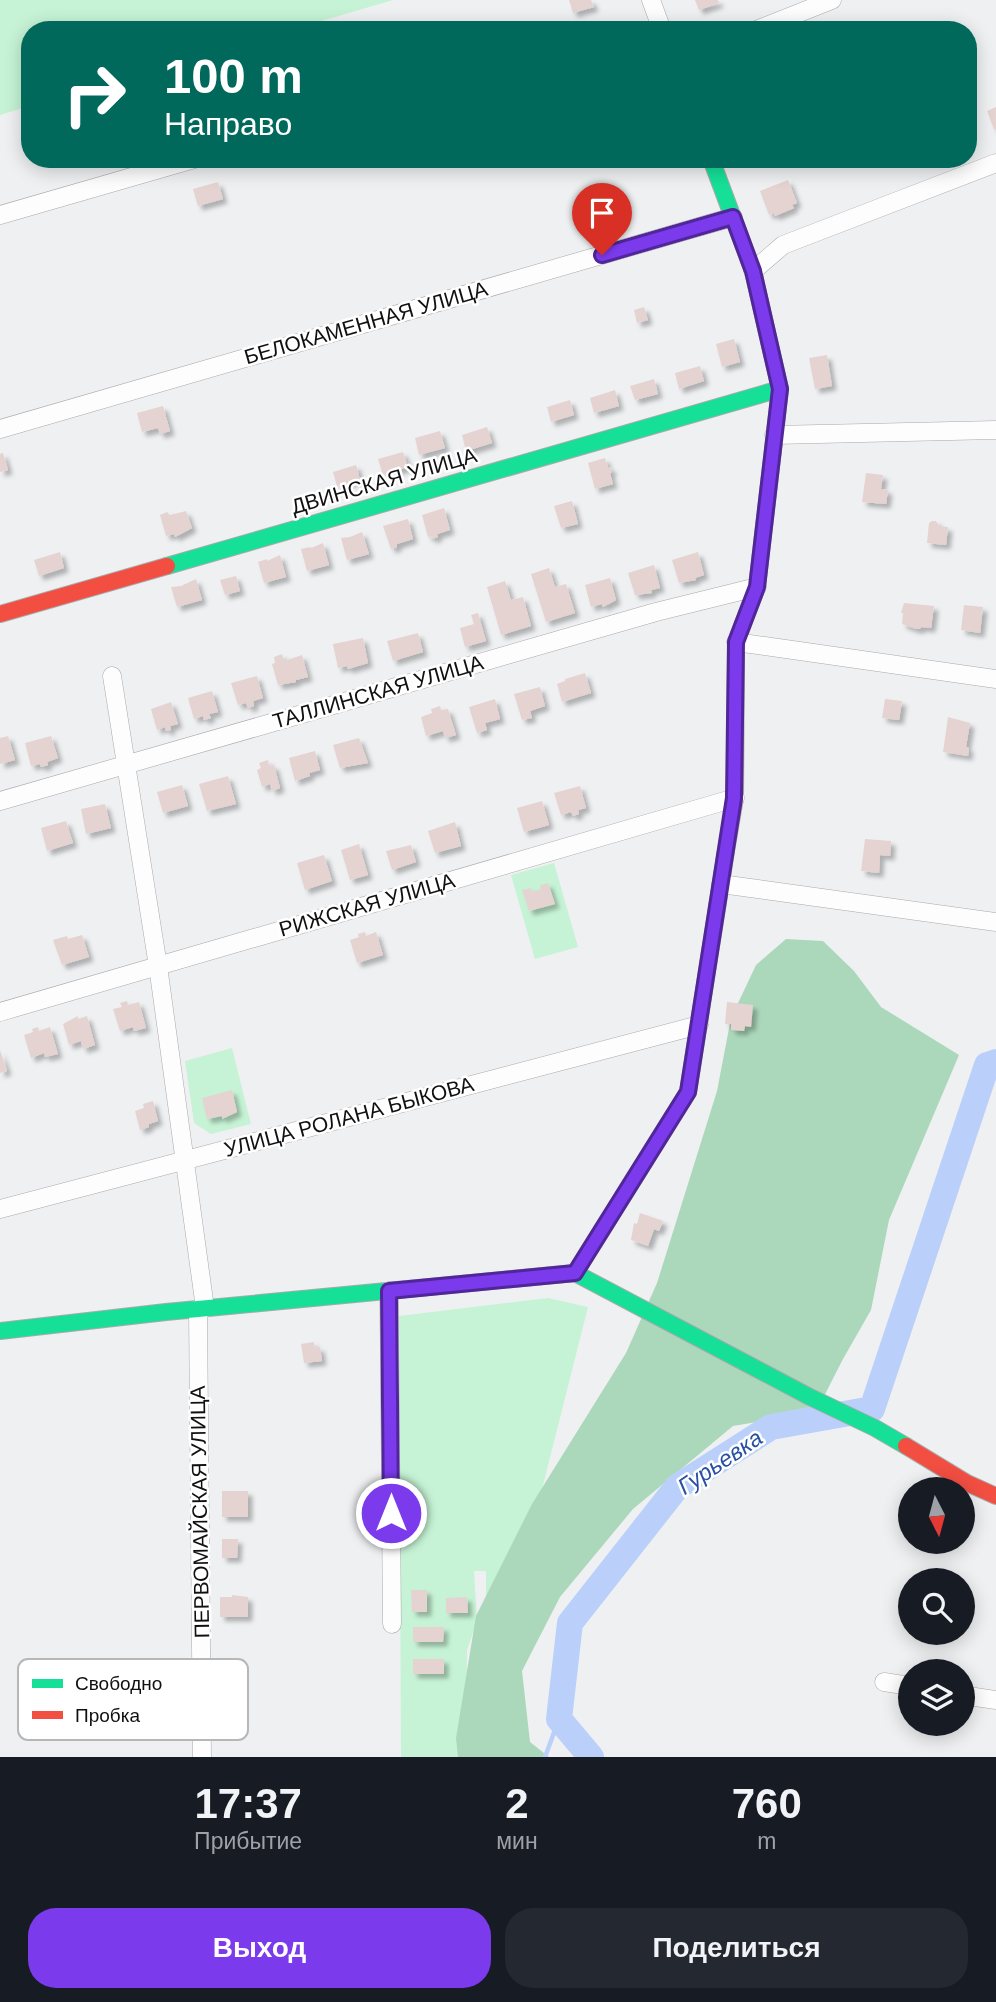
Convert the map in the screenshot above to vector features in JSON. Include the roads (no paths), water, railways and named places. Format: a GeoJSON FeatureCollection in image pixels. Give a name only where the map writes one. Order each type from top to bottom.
{"type":"FeatureCollection","features":[{"type":"Feature","properties":{"kind":"street"},"geometry":{"type":"LineString","coordinates":[[651,0],[659,21]]}},
{"type":"Feature","properties":{"kind":"street"},"geometry":{"type":"LineString","coordinates":[[779,21],[832,0]]}},
{"type":"Feature","properties":{"kind":"street"},"geometry":{"type":"LineString","coordinates":[[753,271],[783,245],[996,163]]}},
{"type":"Feature","properties":{"kind":"street"},"geometry":{"type":"LineString","coordinates":[[0,215],[163,168]]}},
{"type":"Feature","properties":{"kind":"street"},"geometry":{"type":"LineString","coordinates":[[575,1273],[688,1092],[734,798],[736,642],[757,587],[780,389],[753,271],[714,168]]}},
{"type":"Feature","properties":{"kind":"street","name":"БЕЛОКАМЕННАЯ УЛИЦА"},"geometry":{"type":"LineString","coordinates":[[0,429],[733,217]]}},
{"type":"Feature","properties":{"kind":"street","name":"ДВИНСКАЯ УЛИЦА"},"geometry":{"type":"LineString","coordinates":[[0,614],[780,389]]}},
{"type":"Feature","properties":{"kind":"street"},"geometry":{"type":"LineString","coordinates":[[774,435],[996,430]]}},
{"type":"Feature","properties":{"kind":"street","name":"ТАЛЛИНСКАЯ УЛИЦА"},"geometry":{"type":"LineString","coordinates":[[0,801],[656,612],[757,587]]}},
{"type":"Feature","properties":{"kind":"street"},"geometry":{"type":"LineString","coordinates":[[736,642],[996,679]]}},
{"type":"Feature","properties":{"kind":"street","name":"ПЕРВОМАЙСКАЯ УЛИЦА"},"geometry":{"type":"LineString","coordinates":[[112,677],[158,966],[202,1308],[202,1659]]}},
{"type":"Feature","properties":{"kind":"street","name":"РИЖСКАЯ УЛИЦА"},"geometry":{"type":"LineString","coordinates":[[0,1012],[734,798]]}},
{"type":"Feature","properties":{"kind":"street"},"geometry":{"type":"LineString","coordinates":[[721,884],[996,922]]}},
{"type":"Feature","properties":{"kind":"street","name":"УЛИЦА РОЛАНА БЫКОВА"},"geometry":{"type":"LineString","coordinates":[[0,1209],[699,1025]]}},
{"type":"Feature","properties":{"kind":"street"},"geometry":{"type":"LineString","coordinates":[[0,1331],[202,1308],[575,1273],[810,1397],[875,1428],[967,1483],[996,1496]]}},
{"type":"Feature","properties":{"kind":"street"},"geometry":{"type":"LineString","coordinates":[[389,1291],[392,1624]]}},
{"type":"Feature","properties":{"kind":"street"},"geometry":{"type":"LineString","coordinates":[[884,1682],[898,1684]]}},
{"type":"Feature","properties":{"kind":"street"},"geometry":{"type":"LineString","coordinates":[[975,1697],[996,1700]]}},
{"type":"Feature","properties":{"kind":"waterway","name":"Гурьевка"},"geometry":{"type":"LineString","coordinates":[[591,1757],[559,1719],[570,1623],[677,1487],[771,1427],[872,1409],[987,1065],[996,1062]]}},
{"type":"Feature","properties":{"kind":"waterway"},"geometry":{"type":"LineString","coordinates":[[545,1757],[559,1719]]}}]}
